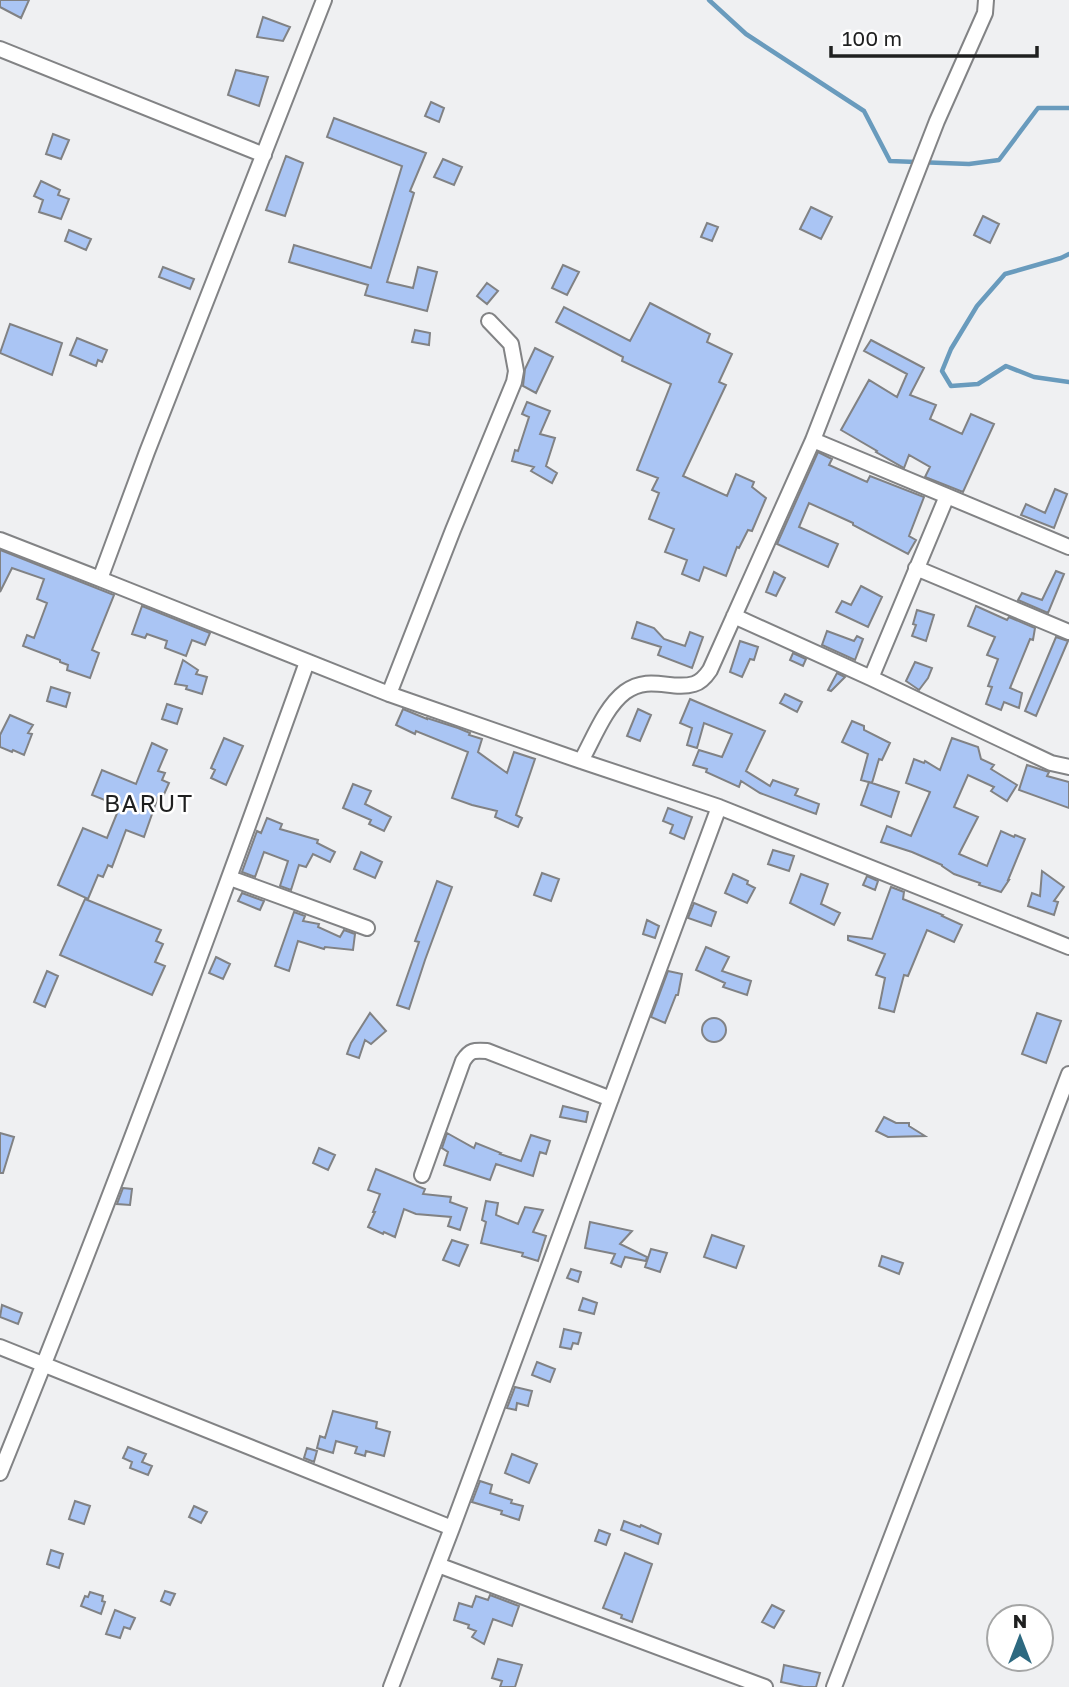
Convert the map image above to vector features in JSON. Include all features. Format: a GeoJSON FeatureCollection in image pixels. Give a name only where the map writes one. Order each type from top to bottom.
{"type":"FeatureCollection","features":[{"type":"Feature","properties":{"kind":"street"},"geometry":{"type":"LineString","coordinates":[[100,579],[324,0]]}},
{"type":"Feature","properties":{"kind":"street"},"geometry":{"type":"LineString","coordinates":[[581,761],[611,706],[626,691],[649,683],[694,685],[710,670],[814,440],[937,121],[985,13],[986,0]]}},
{"type":"Feature","properties":{"kind":"street"},"geometry":{"type":"LineString","coordinates":[[0,50],[264,155]]}},
{"type":"Feature","properties":{"kind":"street"},"geometry":{"type":"LineString","coordinates":[[389,694],[514,382],[516,371],[511,344],[489,321]]}},
{"type":"Feature","properties":{"kind":"street"},"geometry":{"type":"LineString","coordinates":[[814,440],[1069,547]]}},
{"type":"Feature","properties":{"kind":"street"},"geometry":{"type":"LineString","coordinates":[[871,678],[947,496]]}},
{"type":"Feature","properties":{"kind":"street"},"geometry":{"type":"LineString","coordinates":[[0,540],[389,694],[719,807],[1069,947]]}},
{"type":"Feature","properties":{"kind":"street"},"geometry":{"type":"LineString","coordinates":[[916,568],[1069,632]]}},
{"type":"Feature","properties":{"kind":"street"},"geometry":{"type":"LineString","coordinates":[[734,616],[1051,763],[1069,767]]}},
{"type":"Feature","properties":{"kind":"street"},"geometry":{"type":"LineString","coordinates":[[0,1473],[230,878],[307,662]]}},
{"type":"Feature","properties":{"kind":"street"},"geometry":{"type":"LineString","coordinates":[[391,1687],[719,807]]}},
{"type":"Feature","properties":{"kind":"street"},"geometry":{"type":"LineString","coordinates":[[230,878],[368,928]]}},
{"type":"Feature","properties":{"kind":"street"},"geometry":{"type":"LineString","coordinates":[[422,1175],[463,1061],[468,1053],[474,1050],[486,1051],[611,1099]]}},
{"type":"Feature","properties":{"kind":"street"},"geometry":{"type":"LineString","coordinates":[[834,1687],[1069,1074]]}},
{"type":"Feature","properties":{"kind":"street"},"geometry":{"type":"LineString","coordinates":[[0,1347],[452,1528]]}},
{"type":"Feature","properties":{"kind":"street"},"geometry":{"type":"LineString","coordinates":[[438,1564],[765,1687]]}},
{"type":"Feature","properties":{"kind":"building"},"geometry":{"type":"Polygon","coordinates":[[[0,0],[29,0],[21,18],[0,7],[0,0]]]}},
{"type":"Feature","properties":{"kind":"building"},"geometry":{"type":"Polygon","coordinates":[[[263,17],[290,27],[283,41],[257,37],[263,17]]]}},
{"type":"Feature","properties":{"kind":"building"},"geometry":{"type":"Polygon","coordinates":[[[236,70],[268,77],[259,106],[228,95],[236,70]]]}},
{"type":"Feature","properties":{"kind":"building"},"geometry":{"type":"Polygon","coordinates":[[[431,102],[444,108],[439,122],[425,116],[431,102]]]}},
{"type":"Feature","properties":{"kind":"building"},"geometry":{"type":"Polygon","coordinates":[[[334,118],[426,153],[410,191],[414,193],[387,282],[413,288],[418,267],[437,272],[427,311],[365,295],[368,285],[289,262],[294,245],[371,268],[402,166],[327,137],[334,118]]]}},
{"type":"Feature","properties":{"kind":"building"},"geometry":{"type":"Polygon","coordinates":[[[53,134],[69,140],[61,159],[46,154],[53,134]]]}},
{"type":"Feature","properties":{"kind":"building"},"geometry":{"type":"Polygon","coordinates":[[[286,156],[303,163],[285,216],[266,210],[286,156]]]}},
{"type":"Feature","properties":{"kind":"building"},"geometry":{"type":"Polygon","coordinates":[[[443,159],[462,167],[454,185],[434,177],[443,159]]]}},
{"type":"Feature","properties":{"kind":"building"},"geometry":{"type":"Polygon","coordinates":[[[41,181],[60,190],[58,195],[69,199],[61,219],[39,212],[43,200],[34,196],[41,181]]]}},
{"type":"Feature","properties":{"kind":"building"},"geometry":{"type":"Polygon","coordinates":[[[811,207],[832,217],[821,239],[800,229],[811,207]]]}},
{"type":"Feature","properties":{"kind":"building"},"geometry":{"type":"Polygon","coordinates":[[[983,216],[999,224],[990,243],[974,235],[983,216]]]}},
{"type":"Feature","properties":{"kind":"building"},"geometry":{"type":"Polygon","coordinates":[[[707,223],[718,227],[712,241],[701,237],[707,223]]]}},
{"type":"Feature","properties":{"kind":"building"},"geometry":{"type":"Polygon","coordinates":[[[69,230],[91,239],[86,250],[65,241],[69,230]]]}},
{"type":"Feature","properties":{"kind":"building"},"geometry":{"type":"Polygon","coordinates":[[[563,265],[579,272],[567,295],[552,288],[563,265]]]}},
{"type":"Feature","properties":{"kind":"building"},"geometry":{"type":"Polygon","coordinates":[[[163,267],[194,279],[190,289],[159,277],[163,267]]]}},
{"type":"Feature","properties":{"kind":"building"},"geometry":{"type":"Polygon","coordinates":[[[487,283],[498,291],[487,304],[477,296],[487,283]]]}},
{"type":"Feature","properties":{"kind":"building"},"geometry":{"type":"Polygon","coordinates":[[[650,303],[710,334],[707,342],[732,354],[719,382],[726,385],[683,476],[727,496],[736,474],[754,482],[752,487],[766,498],[752,531],[748,530],[739,548],[737,547],[726,576],[704,567],[699,581],[682,574],[687,560],[665,552],[674,529],[649,519],[659,493],[652,490],[658,478],[637,470],[671,384],[622,361],[623,357],[556,322],[564,307],[630,341],[650,303]]]}},
{"type":"Feature","properties":{"kind":"building"},"geometry":{"type":"Polygon","coordinates":[[[10,324],[62,343],[52,375],[0,353],[10,324]]]}},
{"type":"Feature","properties":{"kind":"building"},"geometry":{"type":"Polygon","coordinates":[[[415,330],[430,333],[429,345],[412,342],[415,330]]]}},
{"type":"Feature","properties":{"kind":"building"},"geometry":{"type":"Polygon","coordinates":[[[77,338],[107,350],[102,362],[98,360],[96,366],[70,355],[77,338]]]}},
{"type":"Feature","properties":{"kind":"building"},"geometry":{"type":"Polygon","coordinates":[[[871,340],[924,368],[910,395],[936,405],[930,419],[962,434],[971,414],[994,424],[963,492],[925,477],[930,467],[909,455],[904,468],[841,430],[869,380],[897,397],[907,374],[864,351],[871,340]]]}},
{"type":"Feature","properties":{"kind":"building"},"geometry":{"type":"Polygon","coordinates":[[[535,348],[553,357],[536,393],[523,386],[525,369],[535,348]]]}},
{"type":"Feature","properties":{"kind":"building"},"geometry":{"type":"Polygon","coordinates":[[[527,402],[550,411],[540,434],[555,438],[546,466],[557,473],[552,483],[531,471],[534,467],[512,461],[529,417],[522,414],[527,402]]]}},
{"type":"Feature","properties":{"kind":"building"},"geometry":{"type":"Polygon","coordinates":[[[818,452],[832,459],[829,465],[867,482],[870,476],[924,497],[909,536],[916,540],[908,554],[853,523],[809,503],[799,527],[838,544],[828,567],[777,544],[818,452]]]}},
{"type":"Feature","properties":{"kind":"building"},"geometry":{"type":"Polygon","coordinates":[[[1055,489],[1067,494],[1054,528],[1021,515],[1026,504],[1045,513],[1055,489]]]}},
{"type":"Feature","properties":{"kind":"building"},"geometry":{"type":"Polygon","coordinates":[[[0,550],[114,595],[92,650],[99,653],[90,678],[67,670],[68,665],[60,660],[23,646],[27,635],[34,638],[47,603],[37,599],[44,579],[12,568],[0,592],[0,550]]]}},
{"type":"Feature","properties":{"kind":"building"},"geometry":{"type":"Polygon","coordinates":[[[1056,571],[1064,574],[1048,613],[1018,600],[1022,593],[1042,600],[1056,571]]]}},
{"type":"Feature","properties":{"kind":"building"},"geometry":{"type":"Polygon","coordinates":[[[774,572],[785,578],[776,596],[766,592],[774,572]]]}},
{"type":"Feature","properties":{"kind":"building"},"geometry":{"type":"Polygon","coordinates":[[[861,586],[882,597],[868,627],[836,612],[842,601],[851,605],[861,586]]]}},
{"type":"Feature","properties":{"kind":"building"},"geometry":{"type":"Polygon","coordinates":[[[142,606],[210,633],[205,645],[192,640],[186,656],[165,648],[167,641],[147,634],[145,638],[132,634],[142,606]]]}},
{"type":"Feature","properties":{"kind":"building"},"geometry":{"type":"Polygon","coordinates":[[[976,606],[1007,620],[1009,617],[1035,628],[1033,640],[1030,639],[1010,688],[1022,693],[1019,708],[1004,702],[1001,710],[986,704],[992,687],[988,686],[998,659],[987,655],[995,637],[968,626],[976,606]]]}},
{"type":"Feature","properties":{"kind":"building"},"geometry":{"type":"Polygon","coordinates":[[[917,610],[934,615],[926,641],[912,636],[917,610]]]}},
{"type":"Feature","properties":{"kind":"building"},"geometry":{"type":"Polygon","coordinates":[[[637,622],[654,628],[664,639],[685,646],[690,632],[703,637],[692,668],[658,655],[661,647],[632,638],[637,622]]]}},
{"type":"Feature","properties":{"kind":"building"},"geometry":{"type":"Polygon","coordinates":[[[827,631],[854,641],[857,636],[863,639],[855,660],[822,645],[827,631]]]}},
{"type":"Feature","properties":{"kind":"building"},"geometry":{"type":"Polygon","coordinates":[[[1056,637],[1068,641],[1036,716],[1025,711],[1056,637]]]}},
{"type":"Feature","properties":{"kind":"building"},"geometry":{"type":"Polygon","coordinates":[[[740,641],[758,647],[754,660],[750,659],[742,677],[730,672],[740,641]]]}},
{"type":"Feature","properties":{"kind":"building"},"geometry":{"type":"Polygon","coordinates":[[[793,653],[806,659],[803,666],[790,660],[793,653]]]}},
{"type":"Feature","properties":{"kind":"building"},"geometry":{"type":"Polygon","coordinates":[[[183,660],[198,670],[196,674],[207,677],[202,694],[186,689],[187,686],[175,684],[183,660]]]}},
{"type":"Feature","properties":{"kind":"building"},"geometry":{"type":"Polygon","coordinates":[[[915,662],[932,668],[919,690],[906,681],[915,662]]]}},
{"type":"Feature","properties":{"kind":"building"},"geometry":{"type":"Polygon","coordinates":[[[837,673],[845,677],[831,691],[828,690],[837,673]]]}},
{"type":"Feature","properties":{"kind":"building"},"geometry":{"type":"Polygon","coordinates":[[[51,687],[70,693],[66,707],[47,701],[51,687]]]}},
{"type":"Feature","properties":{"kind":"building"},"geometry":{"type":"Polygon","coordinates":[[[785,694],[802,702],[797,712],[780,703],[785,694]]]}},
{"type":"Feature","properties":{"kind":"building"},"geometry":{"type":"Polygon","coordinates":[[[690,699],[765,731],[746,771],[770,786],[773,780],[798,789],[795,795],[819,804],[816,814],[760,793],[741,781],[739,787],[706,772],[707,769],[693,765],[699,750],[722,757],[732,734],[704,723],[697,748],[687,745],[692,728],[680,723],[690,699]]]}},
{"type":"Feature","properties":{"kind":"building"},"geometry":{"type":"Polygon","coordinates":[[[167,704],[182,709],[177,724],[162,719],[167,704]]]}},
{"type":"Feature","properties":{"kind":"building"},"geometry":{"type":"Polygon","coordinates":[[[403,709],[482,739],[478,752],[507,773],[514,752],[535,759],[516,815],[522,818],[518,827],[495,817],[497,811],[452,798],[468,752],[396,725],[403,709]]]}},
{"type":"Feature","properties":{"kind":"building"},"geometry":{"type":"Polygon","coordinates":[[[638,709],[651,715],[640,741],[627,736],[638,709]]]}},
{"type":"Feature","properties":{"kind":"building"},"geometry":{"type":"Polygon","coordinates":[[[10,715],[33,725],[28,733],[32,734],[24,755],[0,747],[0,735],[10,715]]]}},
{"type":"Feature","properties":{"kind":"building"},"geometry":{"type":"Polygon","coordinates":[[[852,721],[890,743],[882,760],[879,759],[872,783],[861,780],[868,754],[842,742],[852,721]]]}},
{"type":"Feature","properties":{"kind":"building"},"geometry":{"type":"Polygon","coordinates":[[[224,738],[243,746],[226,785],[211,778],[215,770],[211,768],[224,738]]]}},
{"type":"Feature","properties":{"kind":"building"},"geometry":{"type":"Polygon","coordinates":[[[952,738],[978,747],[981,759],[994,765],[991,769],[1017,785],[1007,801],[991,791],[994,787],[968,775],[954,807],[978,817],[959,854],[987,866],[1001,831],[1025,839],[1009,880],[1001,892],[954,874],[942,865],[912,852],[881,842],[887,826],[911,836],[930,792],[906,783],[914,759],[924,763],[925,761],[940,770],[952,738]]]}},
{"type":"Feature","properties":{"kind":"building"},"geometry":{"type":"Polygon","coordinates":[[[152,743],[167,750],[158,771],[165,773],[162,780],[169,783],[162,799],[158,797],[144,837],[126,830],[112,867],[108,865],[103,877],[98,875],[88,899],[58,885],[83,828],[107,838],[120,806],[92,795],[102,770],[136,784],[152,743]]]}},
{"type":"Feature","properties":{"kind":"building"},"geometry":{"type":"Polygon","coordinates":[[[1027,765],[1049,772],[1047,776],[1069,782],[1069,808],[1019,790],[1027,765]]]}},
{"type":"Feature","properties":{"kind":"building"},"geometry":{"type":"Polygon","coordinates":[[[869,782],[899,792],[891,817],[861,805],[869,782]]]}},
{"type":"Feature","properties":{"kind":"building"},"geometry":{"type":"Polygon","coordinates":[[[353,784],[371,791],[365,804],[391,817],[384,831],[369,824],[371,820],[343,808],[353,784]]]}},
{"type":"Feature","properties":{"kind":"building"},"geometry":{"type":"Polygon","coordinates":[[[668,808],[692,817],[684,839],[670,833],[673,825],[663,821],[668,808]]]}},
{"type":"Feature","properties":{"kind":"building"},"geometry":{"type":"Polygon","coordinates":[[[267,818],[282,824],[280,829],[318,840],[317,843],[335,852],[330,862],[313,854],[306,867],[299,865],[291,890],[280,886],[288,861],[264,852],[255,877],[242,872],[257,831],[261,833],[267,818]]]}},
{"type":"Feature","properties":{"kind":"building"},"geometry":{"type":"Polygon","coordinates":[[[773,850],[794,856],[789,871],[768,864],[773,850]]]}},
{"type":"Feature","properties":{"kind":"building"},"geometry":{"type":"Polygon","coordinates":[[[361,852],[382,862],[375,878],[354,869],[361,852]]]}},
{"type":"Feature","properties":{"kind":"building"},"geometry":{"type":"Polygon","coordinates":[[[1042,871],[1064,887],[1054,901],[1058,902],[1054,915],[1028,906],[1032,893],[1040,896],[1042,871]]]}},
{"type":"Feature","properties":{"kind":"building"},"geometry":{"type":"Polygon","coordinates":[[[542,873],[559,879],[551,901],[534,895],[542,873]]]}},
{"type":"Feature","properties":{"kind":"building"},"geometry":{"type":"Polygon","coordinates":[[[733,874],[748,881],[747,884],[755,888],[747,903],[725,893],[733,874]]]}},
{"type":"Feature","properties":{"kind":"building"},"geometry":{"type":"Polygon","coordinates":[[[801,874],[828,884],[821,904],[840,913],[834,925],[790,903],[801,874]]]}},
{"type":"Feature","properties":{"kind":"building"},"geometry":{"type":"Polygon","coordinates":[[[867,876],[878,881],[875,890],[863,885],[867,876]]]}},
{"type":"Feature","properties":{"kind":"building"},"geometry":{"type":"Polygon","coordinates":[[[437,881],[452,887],[409,1009],[397,1005],[419,942],[415,941],[437,881]]]}},
{"type":"Feature","properties":{"kind":"building"},"geometry":{"type":"Polygon","coordinates":[[[891,887],[904,892],[903,899],[962,925],[954,942],[927,930],[908,976],[904,975],[894,1012],[879,1008],[885,978],[876,975],[885,954],[848,940],[848,936],[872,939],[891,887]]]}},
{"type":"Feature","properties":{"kind":"building"},"geometry":{"type":"Polygon","coordinates":[[[242,893],[264,901],[260,910],[238,901],[242,893]]]}},
{"type":"Feature","properties":{"kind":"building"},"geometry":{"type":"Polygon","coordinates":[[[85,899],[161,930],[156,941],[163,944],[155,962],[165,966],[152,995],[60,955],[85,899]]]}},
{"type":"Feature","properties":{"kind":"building"},"geometry":{"type":"Polygon","coordinates":[[[694,903],[716,912],[711,926],[688,918],[694,903]]]}},
{"type":"Feature","properties":{"kind":"building"},"geometry":{"type":"Polygon","coordinates":[[[294,912],[305,916],[303,921],[319,924],[318,927],[340,937],[344,930],[355,934],[353,950],[324,949],[298,941],[289,971],[275,966],[294,912]]]}},
{"type":"Feature","properties":{"kind":"building"},"geometry":{"type":"Polygon","coordinates":[[[647,920],[659,926],[655,938],[643,934],[647,920]]]}},
{"type":"Feature","properties":{"kind":"building"},"geometry":{"type":"Polygon","coordinates":[[[706,947],[729,957],[722,971],[751,981],[747,995],[723,987],[725,983],[696,970],[706,947]]]}},
{"type":"Feature","properties":{"kind":"building"},"geometry":{"type":"Polygon","coordinates":[[[216,957],[230,964],[223,979],[209,973],[216,957]]]}},
{"type":"Feature","properties":{"kind":"building"},"geometry":{"type":"Polygon","coordinates":[[[47,971],[58,976],[45,1007],[34,1002],[47,971]]]}},
{"type":"Feature","properties":{"kind":"building"},"geometry":{"type":"Polygon","coordinates":[[[668,971],[682,974],[678,995],[665,1023],[651,1017],[668,971]]]}},
{"type":"Feature","properties":{"kind":"building"},"geometry":{"type":"Polygon","coordinates":[[[370,1013],[386,1031],[371,1044],[365,1040],[359,1058],[347,1054],[351,1043],[370,1013]]]}},
{"type":"Feature","properties":{"kind":"building"},"geometry":{"type":"Polygon","coordinates":[[[1037,1013],[1061,1021],[1046,1063],[1022,1054],[1037,1013]]]}},
{"type":"Feature","properties":{"kind":"building"},"geometry":{"type":"Polygon","coordinates":[[[714,1018],[722,1022],[726,1030],[722,1038],[714,1042],[706,1038],[702,1030],[706,1022],[714,1018]]]}},
{"type":"Feature","properties":{"kind":"building"},"geometry":{"type":"Polygon","coordinates":[[[563,1106],[588,1112],[586,1122],[560,1117],[563,1106]]]}},
{"type":"Feature","properties":{"kind":"building"},"geometry":{"type":"Polygon","coordinates":[[[884,1117],[896,1123],[909,1123],[909,1126],[925,1136],[888,1137],[876,1131],[884,1117]]]}},
{"type":"Feature","properties":{"kind":"building"},"geometry":{"type":"Polygon","coordinates":[[[0,1133],[14,1137],[3,1173],[0,1173],[0,1133]]]}},
{"type":"Feature","properties":{"kind":"building"},"geometry":{"type":"Polygon","coordinates":[[[447,1133],[474,1148],[476,1143],[521,1161],[531,1135],[550,1141],[546,1154],[540,1152],[533,1176],[496,1164],[490,1180],[444,1165],[448,1152],[442,1148],[447,1133]]]}},
{"type":"Feature","properties":{"kind":"building"},"geometry":{"type":"Polygon","coordinates":[[[319,1148],[335,1155],[328,1170],[313,1163],[319,1148]]]}},
{"type":"Feature","properties":{"kind":"building"},"geometry":{"type":"Polygon","coordinates":[[[376,1169],[425,1189],[423,1194],[451,1197],[450,1202],[467,1208],[460,1230],[448,1226],[451,1217],[416,1214],[404,1209],[395,1237],[368,1227],[380,1194],[368,1190],[376,1169]]]}},
{"type":"Feature","properties":{"kind":"building"},"geometry":{"type":"Polygon","coordinates":[[[123,1188],[132,1189],[130,1205],[117,1204],[123,1188]]]}},
{"type":"Feature","properties":{"kind":"building"},"geometry":{"type":"Polygon","coordinates":[[[486,1201],[498,1203],[496,1215],[518,1224],[525,1207],[543,1210],[533,1232],[546,1236],[538,1261],[522,1256],[523,1253],[481,1243],[486,1222],[482,1220],[486,1201]]]}},
{"type":"Feature","properties":{"kind":"building"},"geometry":{"type":"Polygon","coordinates":[[[590,1222],[632,1231],[620,1244],[647,1257],[646,1261],[625,1257],[621,1267],[611,1263],[615,1254],[585,1248],[590,1222]]]}},
{"type":"Feature","properties":{"kind":"building"},"geometry":{"type":"Polygon","coordinates":[[[712,1235],[744,1246],[736,1268],[704,1257],[712,1235]]]}},
{"type":"Feature","properties":{"kind":"building"},"geometry":{"type":"Polygon","coordinates":[[[452,1240],[468,1245],[459,1266],[443,1260],[452,1240]]]}},
{"type":"Feature","properties":{"kind":"building"},"geometry":{"type":"Polygon","coordinates":[[[651,1249],[667,1253],[660,1272],[645,1267],[651,1249]]]}},
{"type":"Feature","properties":{"kind":"building"},"geometry":{"type":"Polygon","coordinates":[[[882,1256],[903,1263],[899,1274],[879,1266],[882,1256]]]}},
{"type":"Feature","properties":{"kind":"building"},"geometry":{"type":"Polygon","coordinates":[[[571,1269],[581,1272],[578,1282],[567,1278],[571,1269]]]}},
{"type":"Feature","properties":{"kind":"building"},"geometry":{"type":"Polygon","coordinates":[[[583,1298],[597,1303],[594,1314],[579,1310],[583,1298]]]}},
{"type":"Feature","properties":{"kind":"building"},"geometry":{"type":"Polygon","coordinates":[[[2,1305],[22,1313],[18,1324],[0,1317],[2,1305]]]}},
{"type":"Feature","properties":{"kind":"building"},"geometry":{"type":"Polygon","coordinates":[[[564,1329],[581,1333],[578,1344],[573,1343],[571,1349],[560,1347],[564,1329]]]}},
{"type":"Feature","properties":{"kind":"building"},"geometry":{"type":"Polygon","coordinates":[[[537,1362],[555,1369],[550,1382],[532,1375],[537,1362]]]}},
{"type":"Feature","properties":{"kind":"building"},"geometry":{"type":"Polygon","coordinates":[[[515,1387],[532,1391],[528,1406],[517,1403],[516,1410],[507,1408],[515,1387]]]}},
{"type":"Feature","properties":{"kind":"building"},"geometry":{"type":"Polygon","coordinates":[[[333,1411],[377,1422],[376,1428],[390,1432],[384,1456],[366,1451],[365,1456],[355,1453],[357,1447],[336,1441],[333,1453],[317,1448],[320,1436],[325,1438],[333,1411]]]}},
{"type":"Feature","properties":{"kind":"building"},"geometry":{"type":"Polygon","coordinates":[[[128,1447],[146,1454],[142,1462],[152,1466],[148,1475],[130,1468],[132,1462],[123,1458],[128,1447]]]}},
{"type":"Feature","properties":{"kind":"building"},"geometry":{"type":"Polygon","coordinates":[[[307,1448],[317,1451],[314,1462],[304,1458],[307,1448]]]}},
{"type":"Feature","properties":{"kind":"building"},"geometry":{"type":"Polygon","coordinates":[[[512,1454],[537,1464],[529,1483],[505,1473],[512,1454]]]}},
{"type":"Feature","properties":{"kind":"building"},"geometry":{"type":"Polygon","coordinates":[[[480,1481],[492,1485],[490,1493],[523,1506],[519,1520],[501,1514],[502,1511],[472,1502],[480,1481]]]}},
{"type":"Feature","properties":{"kind":"building"},"geometry":{"type":"Polygon","coordinates":[[[75,1501],[90,1506],[84,1524],[69,1519],[75,1501]]]}},
{"type":"Feature","properties":{"kind":"building"},"geometry":{"type":"Polygon","coordinates":[[[194,1506],[207,1512],[201,1523],[189,1517],[194,1506]]]}},
{"type":"Feature","properties":{"kind":"building"},"geometry":{"type":"Polygon","coordinates":[[[624,1521],[661,1534],[658,1544],[621,1530],[624,1521]]]}},
{"type":"Feature","properties":{"kind":"building"},"geometry":{"type":"Polygon","coordinates":[[[599,1530],[610,1534],[606,1545],[595,1541],[599,1530]]]}},
{"type":"Feature","properties":{"kind":"building"},"geometry":{"type":"Polygon","coordinates":[[[51,1550],[63,1554],[59,1568],[47,1564],[51,1550]]]}},
{"type":"Feature","properties":{"kind":"building"},"geometry":{"type":"Polygon","coordinates":[[[625,1553],[652,1564],[632,1622],[603,1608],[625,1553]]]}},
{"type":"Feature","properties":{"kind":"building"},"geometry":{"type":"Polygon","coordinates":[[[165,1591],[175,1594],[170,1605],[161,1601],[165,1591]]]}},
{"type":"Feature","properties":{"kind":"building"},"geometry":{"type":"Polygon","coordinates":[[[90,1592],[103,1596],[102,1601],[105,1602],[101,1614],[81,1606],[90,1592]]]}},
{"type":"Feature","properties":{"kind":"building"},"geometry":{"type":"Polygon","coordinates":[[[490,1595],[519,1606],[512,1626],[493,1619],[484,1644],[472,1637],[476,1631],[468,1628],[469,1625],[454,1620],[459,1603],[472,1607],[476,1596],[488,1600],[490,1595]]]}},
{"type":"Feature","properties":{"kind":"building"},"geometry":{"type":"Polygon","coordinates":[[[772,1605],[784,1611],[774,1628],[762,1622],[772,1605]]]}},
{"type":"Feature","properties":{"kind":"building"},"geometry":{"type":"Polygon","coordinates":[[[115,1610],[135,1618],[130,1629],[124,1627],[120,1638],[106,1634],[115,1610]]]}},
{"type":"Feature","properties":{"kind":"building"},"geometry":{"type":"Polygon","coordinates":[[[498,1659],[522,1665],[515,1687],[500,1687],[502,1681],[492,1678],[498,1659]]]}},
{"type":"Feature","properties":{"kind":"building"},"geometry":{"type":"Polygon","coordinates":[[[784,1665],[820,1673],[816,1687],[781,1682],[784,1665]]]}},
{"type":"Feature","properties":{"kind":"waterway"},"geometry":{"type":"LineString","coordinates":[[709,0],[746,34],[864,111],[890,161],[969,164],[999,160],[1038,108],[1069,108]]}},
{"type":"Feature","properties":{"kind":"waterway"},"geometry":{"type":"LineString","coordinates":[[1069,254],[1005,274],[977,306],[951,349],[942,371],[951,386],[978,384],[1006,366],[1034,377],[1069,382]]}},
{"type":"Feature","properties":{"kind":"district","name":"BARUT"},"geometry":{"type":"Point","coordinates":[149,802]}}]}
